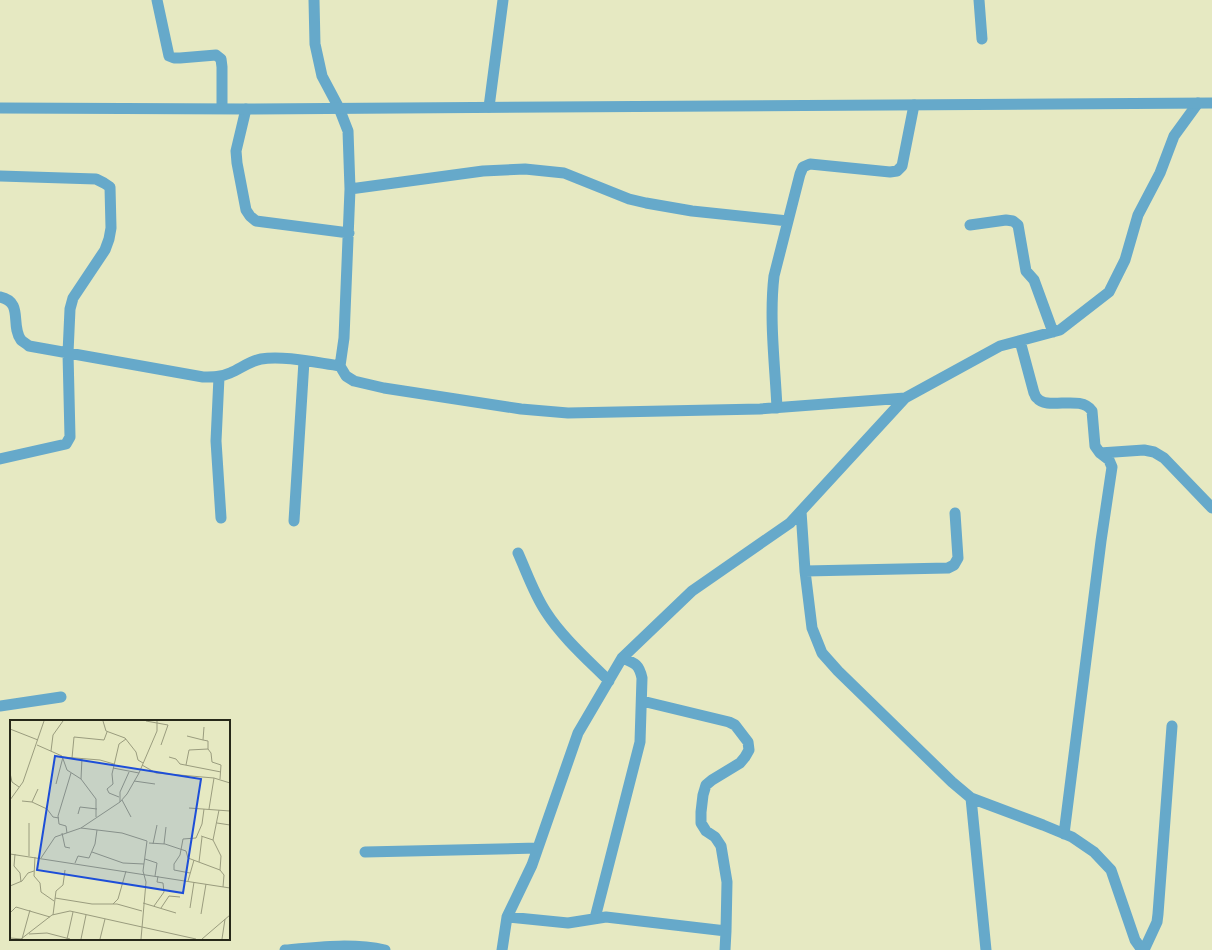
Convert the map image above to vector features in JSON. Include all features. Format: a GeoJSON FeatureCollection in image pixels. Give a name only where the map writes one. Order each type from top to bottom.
{"type":"FeatureCollection","features":[{"type":"Feature","properties":{"kind":"street"},"geometry":{"type":"LineString","coordinates":[[157,0],[169,56],[180,58],[216,54],[221,59],[222,108]]}},
{"type":"Feature","properties":{"kind":"street"},"geometry":{"type":"LineString","coordinates":[[314,0],[315,44],[322,76],[339,108],[348,130],[350,189],[349,233],[344,338],[340,366],[346,376],[354,381],[376,386],[521,409],[575,413],[777,408],[905,398]]}},
{"type":"Feature","properties":{"kind":"street"},"geometry":{"type":"LineString","coordinates":[[489,108],[503,0]]}},
{"type":"Feature","properties":{"kind":"street"},"geometry":{"type":"LineString","coordinates":[[980,0],[982,39]]}},
{"type":"Feature","properties":{"kind":"street"},"geometry":{"type":"LineString","coordinates":[[502,950],[507,917],[532,865],[578,733],[622,658],[692,591],[790,523],[905,398],[1000,346],[1060,330],[1109,292],[1125,260],[1138,215],[1160,173],[1174,136],[1198,103]]}},
{"type":"Feature","properties":{"kind":"street"},"geometry":{"type":"LineString","coordinates":[[0,108],[489,108],[1212,103]]}},
{"type":"Feature","properties":{"kind":"street"},"geometry":{"type":"LineString","coordinates":[[777,408],[772,307],[774,276],[800,174],[804,167],[810,164],[890,172],[897,171],[902,166],[914,105]]}},
{"type":"Feature","properties":{"kind":"street"},"geometry":{"type":"LineString","coordinates":[[246,108],[236,151],[246,210],[250,216],[256,221],[349,233]]}},
{"type":"Feature","properties":{"kind":"street"},"geometry":{"type":"LineString","coordinates":[[350,189],[483,171],[525,169],[564,173],[629,199],[646,203],[692,212],[788,221]]}},
{"type":"Feature","properties":{"kind":"street"},"geometry":{"type":"LineString","coordinates":[[0,176],[96,179],[104,182],[110,187],[111,228],[105,250],[73,298],[70,309],[68,353],[70,437],[66,444],[0,459]]}},
{"type":"Feature","properties":{"kind":"street"},"geometry":{"type":"LineString","coordinates":[[970,225],[1006,220],[1013,221],[1018,225],[1026,271],[1034,280],[1053,332]]}},
{"type":"Feature","properties":{"kind":"street"},"geometry":{"type":"LineString","coordinates":[[0,297],[10,300],[14,307],[18,333],[21,341],[29,346],[203,377],[219,377],[260,359],[278,358],[340,366]]}},
{"type":"Feature","properties":{"kind":"street"},"geometry":{"type":"LineString","coordinates":[[1020,341],[1037,399],[1043,403],[1082,404],[1089,406],[1092,411],[1095,446],[1100,454],[1109,460],[1112,467],[1100,541],[1064,834]]}},
{"type":"Feature","properties":{"kind":"street"},"geometry":{"type":"LineString","coordinates":[[294,521],[304,361]]}},
{"type":"Feature","properties":{"kind":"street"},"geometry":{"type":"LineString","coordinates":[[219,377],[216,441],[221,518]]}},
{"type":"Feature","properties":{"kind":"street"},"geometry":{"type":"LineString","coordinates":[[1100,454],[1144,450],[1154,452],[1164,458],[1212,508]]}},
{"type":"Feature","properties":{"kind":"street"},"geometry":{"type":"LineString","coordinates":[[801,511],[805,571],[812,628],[822,653],[838,671],[952,782],[971,798],[1064,834],[1094,852],[1111,870],[1135,940],[1143,950],[1157,922],[1172,726]]}},
{"type":"Feature","properties":{"kind":"street"},"geometry":{"type":"LineString","coordinates":[[805,571],[948,568],[954,565],[958,558],[955,513]]}},
{"type":"Feature","properties":{"kind":"street"},"geometry":{"type":"LineString","coordinates":[[518,553],[537,597],[546,613],[556,627],[609,681]]}},
{"type":"Feature","properties":{"kind":"street"},"geometry":{"type":"LineString","coordinates":[[595,918],[640,742],[642,678],[640,669],[636,663],[622,658]]}},
{"type":"Feature","properties":{"kind":"street"},"geometry":{"type":"LineString","coordinates":[[0,706],[61,697]]}},
{"type":"Feature","properties":{"kind":"street"},"geometry":{"type":"LineString","coordinates":[[642,701],[729,722],[735,725],[748,742],[748,750],[740,763],[706,785],[703,795],[701,823],[706,831],[714,837],[721,846],[726,874],[725,950]]}},
{"type":"Feature","properties":{"kind":"street"},"geometry":{"type":"LineString","coordinates":[[971,798],[986,950]]}},
{"type":"Feature","properties":{"kind":"street"},"geometry":{"type":"LineString","coordinates":[[364,852],[538,848]]}},
{"type":"Feature","properties":{"kind":"street"},"geometry":{"type":"LineString","coordinates":[[507,917],[568,923],[606,917],[726,931]]}},
{"type":"Feature","properties":{"kind":"street"},"geometry":{"type":"LineString","coordinates":[[285,950],[318,947],[369,947],[385,950]]}}]}
